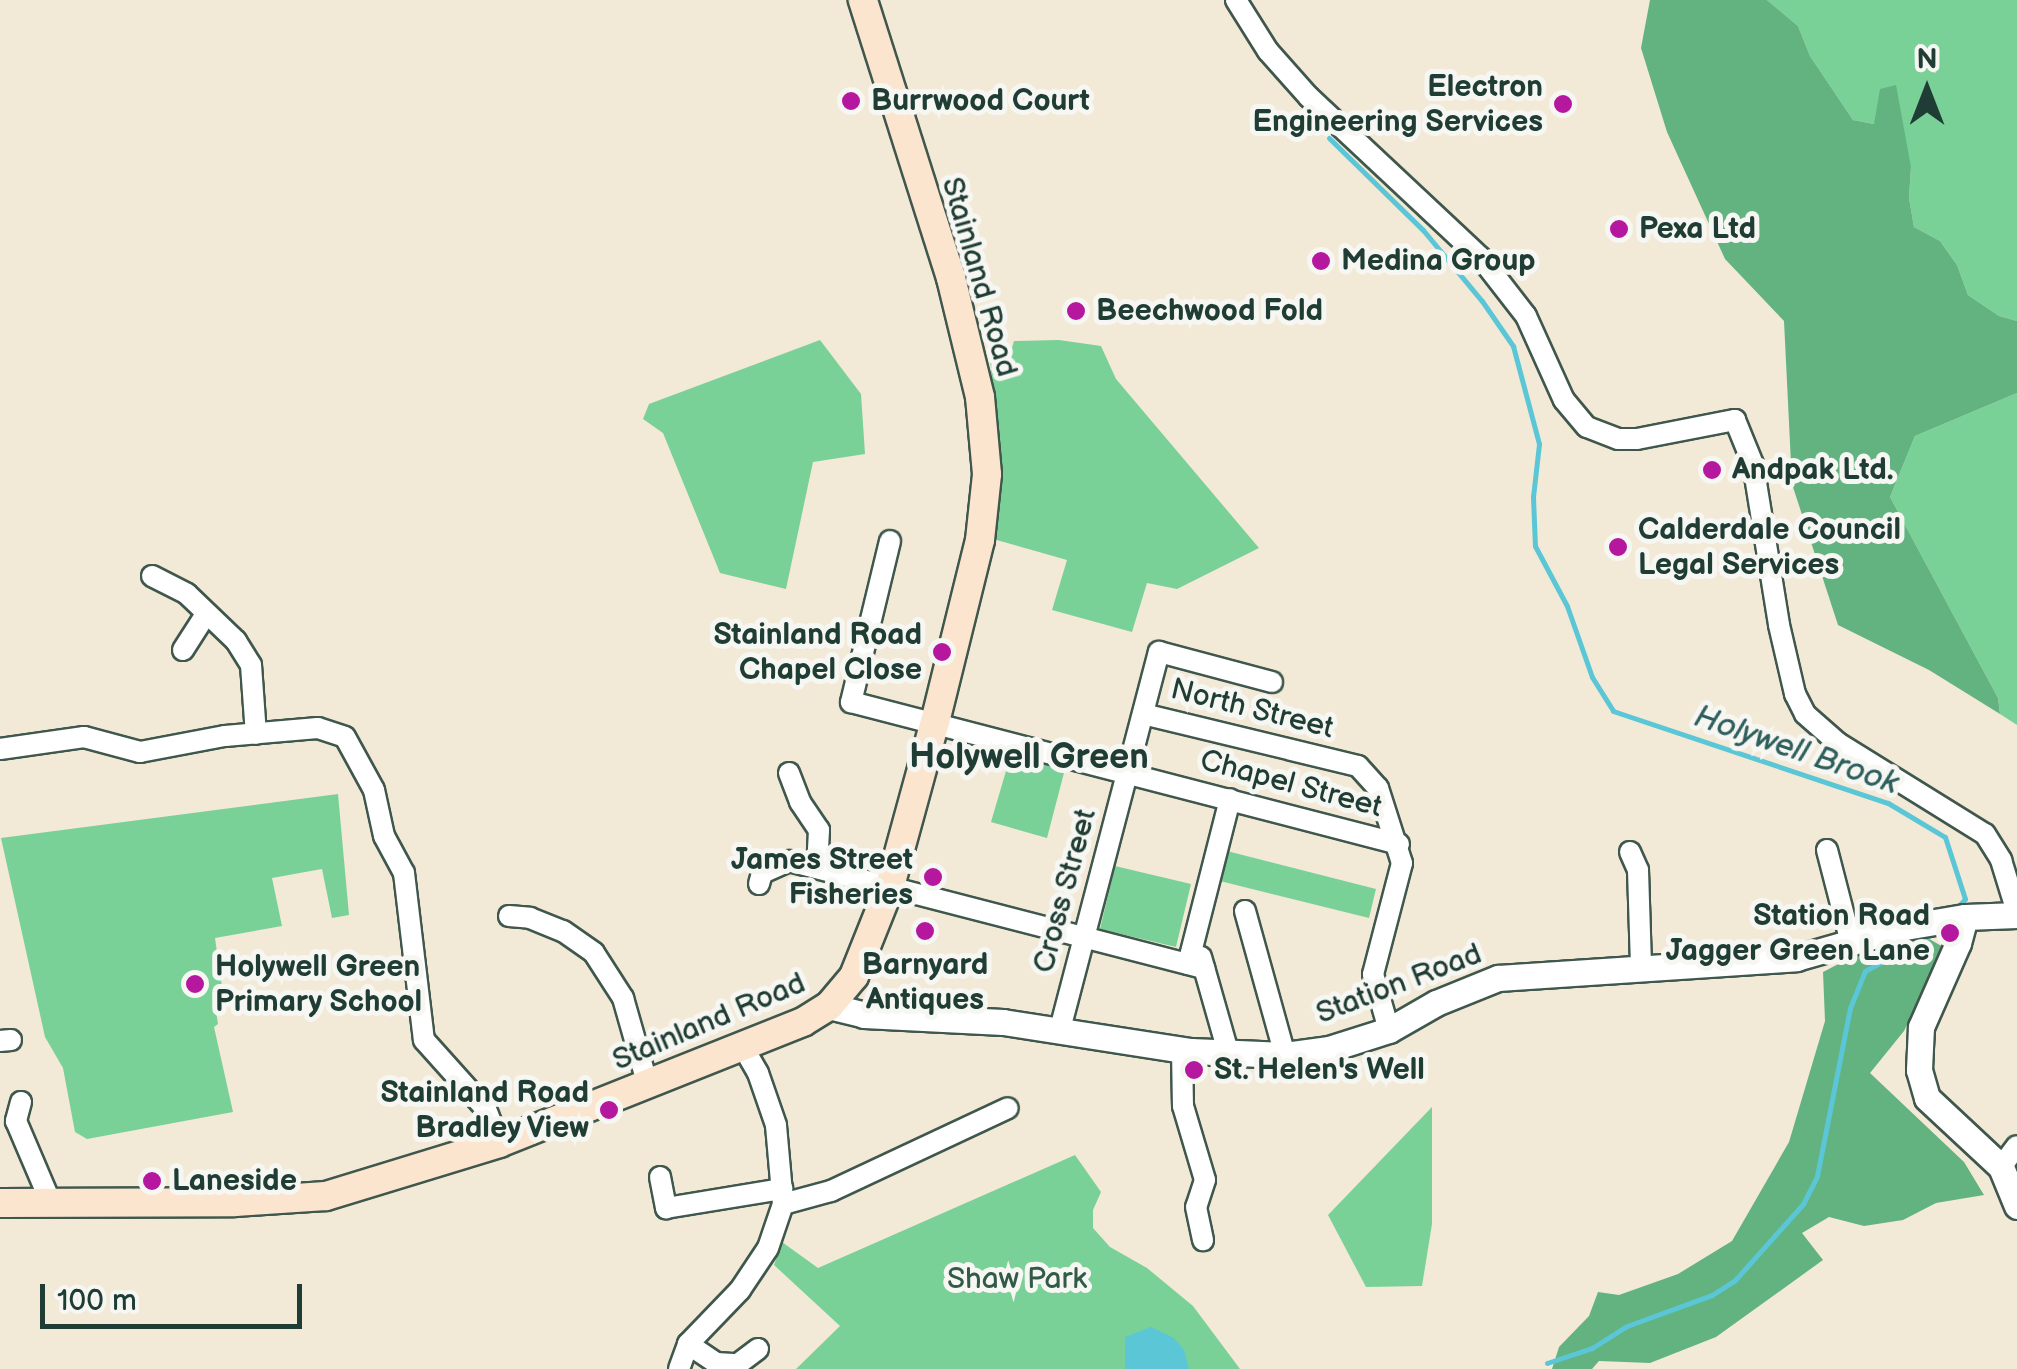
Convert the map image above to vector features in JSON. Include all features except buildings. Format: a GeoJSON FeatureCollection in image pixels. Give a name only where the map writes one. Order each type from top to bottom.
{"type":"FeatureCollection","features":[{"type":"Feature","properties":{"kind":"main road","name":"Stainland Road"},"geometry":{"type":"LineString","coordinates":[[0,1203],[326,1196],[499,1143],[648,1086],[830,1006],[854,976],[890,886],[935,722],[980,540],[987,474],[980,396],[951,278],[863,0]]}},
{"type":"Feature","properties":{"kind":"street"},"geometry":{"type":"LineString","coordinates":[[1236,0],[1268,50],[1308,97],[1481,258],[1526,316],[1564,400],[1586,427],[1618,438],[1637,438],[1735,420],[1754,464],[1779,625],[1795,694],[1805,714],[1838,743],[1985,834],[2002,860],[2017,914]]}},
{"type":"Feature","properties":{"kind":"street","name":"Chapel Street"},"geometry":{"type":"LineString","coordinates":[[890,540],[851,702],[1230,800],[1401,853]]}},
{"type":"Feature","properties":{"kind":"street"},"geometry":{"type":"LineString","coordinates":[[152,576],[186,594],[236,641],[251,665],[256,734]]}},
{"type":"Feature","properties":{"kind":"street"},"geometry":{"type":"LineString","coordinates":[[184,650],[206,614]]}},
{"type":"Feature","properties":{"kind":"street","name":"Cross Street"},"geometry":{"type":"LineString","coordinates":[[1060,1030],[1159,652],[1272,682]]}},
{"type":"Feature","properties":{"kind":"street","name":"North Street"},"geometry":{"type":"LineString","coordinates":[[1143,714],[1358,766],[1378,788],[1401,853]]}},
{"type":"Feature","properties":{"kind":"street"},"geometry":{"type":"LineString","coordinates":[[0,750],[84,737],[140,752],[318,728],[345,737],[374,790],[384,836],[404,873],[424,1040],[486,1108],[499,1143]]}},
{"type":"Feature","properties":{"kind":"street"},"geometry":{"type":"LineString","coordinates":[[789,773],[800,802],[819,830],[817,868]]}},
{"type":"Feature","properties":{"kind":"street"},"geometry":{"type":"LineString","coordinates":[[1228,1052],[1196,966],[1195,936],[1230,800]]}},
{"type":"Feature","properties":{"kind":"street"},"geometry":{"type":"LineString","coordinates":[[1827,850],[1851,943]]}},
{"type":"Feature","properties":{"kind":"street"},"geometry":{"type":"LineString","coordinates":[[1630,852],[1638,870],[1641,965]]}},
{"type":"Feature","properties":{"kind":"street"},"geometry":{"type":"LineString","coordinates":[[1388,1030],[1373,974],[1401,853]]}},
{"type":"Feature","properties":{"kind":"street"},"geometry":{"type":"LineString","coordinates":[[758,884],[762,873],[789,860],[1196,966]]}},
{"type":"Feature","properties":{"kind":"street"},"geometry":{"type":"LineString","coordinates":[[1244,912],[1285,1055]]}},
{"type":"Feature","properties":{"kind":"street","name":"Station Road"},"geometry":{"type":"LineString","coordinates":[[830,1006],[864,1014],[1060,1030],[1182,1050],[1285,1055],[1329,1049],[1388,1030],[1436,1003],[1498,978],[1641,965],[1743,964],[1796,958],[1930,923],[2017,914]]}},
{"type":"Feature","properties":{"kind":"street"},"geometry":{"type":"LineString","coordinates":[[509,916],[530,918],[563,931],[594,953],[623,998],[648,1086]]}},
{"type":"Feature","properties":{"kind":"street"},"geometry":{"type":"LineString","coordinates":[[1963,917],[1958,943],[1921,1027],[1919,1070],[1928,1098],[2001,1167],[2017,1206]]}},
{"type":"Feature","properties":{"kind":"street"},"geometry":{"type":"LineString","coordinates":[[680,1369],[688,1344],[740,1290],[768,1248],[782,1196],[776,1125],[758,1073],[742,1045]]}},
{"type":"Feature","properties":{"kind":"street"},"geometry":{"type":"LineString","coordinates":[[1182,1050],[1182,1106],[1205,1180],[1196,1207],[1204,1240]]}},
{"type":"Feature","properties":{"kind":"street"},"geometry":{"type":"LineString","coordinates":[[21,1102],[16,1120],[50,1203]]}},
{"type":"Feature","properties":{"kind":"street"},"geometry":{"type":"LineString","coordinates":[[660,1177],[666,1208],[832,1191],[1008,1108]]}},
{"type":"Feature","properties":{"kind":"street"},"geometry":{"type":"LineString","coordinates":[[2001,1167],[2017,1146]]}},
{"type":"Feature","properties":{"kind":"street"},"geometry":{"type":"LineString","coordinates":[[688,1344],[716,1363],[738,1364],[758,1349]]}},
{"type":"Feature","properties":{"kind":"green space"},"geometry":{"type":"Polygon","coordinates":[[[1650,0],[1767,0],[1798,26],[1810,56],[1853,120],[1874,124],[1880,89],[1896,85],[1911,167],[1909,198],[1914,227],[1940,241],[1957,265],[1968,295],[1999,316],[2017,321],[2017,393],[1915,436],[1890,497],[1998,698],[2000,714],[1929,670],[1838,625],[1792,484],[1784,321],[1725,259],[1667,132],[1641,48],[1650,0]]]}},
{"type":"Feature","properties":{"kind":"green space"},"geometry":{"type":"Polygon","coordinates":[[[1767,0],[2017,0],[2017,321],[1999,316],[1968,295],[1957,265],[1940,241],[1914,227],[1909,198],[1911,167],[1874,124],[1853,120],[1810,56],[1798,26],[1767,0]]]}},
{"type":"Feature","properties":{"kind":"green space"},"geometry":{"type":"Polygon","coordinates":[[[820,340],[861,394],[865,454],[813,462],[786,589],[720,573],[663,433],[643,419],[649,404],[820,340]]]}},
{"type":"Feature","properties":{"kind":"green space"},"geometry":{"type":"Polygon","coordinates":[[[1059,340],[1101,346],[1116,379],[1259,548],[1177,589],[1147,583],[1132,632],[1052,610],[1067,560],[993,539],[999,483],[990,357],[1010,354],[1014,341],[1059,340]]]}},
{"type":"Feature","properties":{"kind":"green space"},"geometry":{"type":"Polygon","coordinates":[[[2017,393],[2017,725],[2000,714],[1998,698],[1890,497],[1915,436],[2017,393]]]}},
{"type":"Feature","properties":{"kind":"green space"},"geometry":{"type":"Polygon","coordinates":[[[1011,754],[1065,769],[1047,838],[991,822],[1011,754]]]}},
{"type":"Feature","properties":{"kind":"green space","name":"Holywell Green Primary School"},"geometry":{"type":"Polygon","coordinates":[[[338,794],[349,915],[332,918],[322,869],[272,878],[282,926],[215,938],[225,1008],[216,1011],[218,1024],[214,1027],[233,1112],[87,1139],[75,1132],[63,1068],[45,1037],[1,838],[338,794]]]}},
{"type":"Feature","properties":{"kind":"green space"},"geometry":{"type":"Polygon","coordinates":[[[1223,850],[1376,889],[1369,918],[1216,880],[1223,850]]]}},
{"type":"Feature","properties":{"kind":"green space"},"geometry":{"type":"Polygon","coordinates":[[[1115,866],[1191,884],[1176,947],[1100,929],[1115,866]]]}},
{"type":"Feature","properties":{"kind":"green space"},"geometry":{"type":"Polygon","coordinates":[[[1924,936],[1945,948],[1904,1031],[1870,1073],[1964,1162],[1984,1195],[1936,1203],[1903,1220],[1864,1226],[1829,1217],[1802,1233],[1823,1260],[1716,1337],[1650,1363],[1599,1361],[1592,1369],[1552,1369],[1559,1347],[1589,1316],[1598,1292],[1619,1295],[1678,1274],[1732,1241],[1789,1142],[1825,1021],[1823,972],[1850,958],[1924,936]]]}},
{"type":"Feature","properties":{"kind":"green space"},"geometry":{"type":"Polygon","coordinates":[[[1432,1107],[1432,1224],[1422,1286],[1366,1287],[1328,1215],[1432,1107]]]}},
{"type":"Feature","properties":{"kind":"green space","name":"Shaw Park"},"geometry":{"type":"Polygon","coordinates":[[[1075,1155],[1101,1192],[1093,1210],[1093,1228],[1110,1247],[1147,1268],[1193,1306],[1240,1369],[796,1369],[840,1326],[774,1265],[782,1242],[818,1268],[1075,1155]]]}},
{"type":"Feature","properties":{"kind":"water"},"geometry":{"type":"Polygon","coordinates":[[[1151,1327],[1174,1338],[1184,1350],[1189,1369],[1125,1369],[1125,1337],[1151,1327]]]}},
{"type":"Feature","properties":{"kind":"waterway","name":"Holywell Brook"},"geometry":{"type":"LineString","coordinates":[[1329,138],[1423,230],[1482,301],[1513,346],[1539,444],[1533,497],[1535,546],[1567,606],[1592,677],[1613,711],[1888,803],[1945,837],[1965,899],[1955,910]]}},
{"type":"Feature","properties":{"kind":"waterway","name":"Holywell Brook"},"geometry":{"type":"LineString","coordinates":[[1547,1363],[1592,1348],[1627,1326],[1712,1295],[1735,1280],[1803,1204],[1817,1176],[1850,1008],[1865,971],[1934,933]]}},
{"type":"Feature","properties":{"kind":"place","name":"Burrwood Court"},"geometry":{"type":"Point","coordinates":[851,101]}},
{"type":"Feature","properties":{"kind":"place","name":"Electron Engineering Services"},"geometry":{"type":"Point","coordinates":[1563,104]}},
{"type":"Feature","properties":{"kind":"place","name":"Pexa Ltd"},"geometry":{"type":"Point","coordinates":[1619,229]}},
{"type":"Feature","properties":{"kind":"place","name":"Medina Group"},"geometry":{"type":"Point","coordinates":[1321,261]}},
{"type":"Feature","properties":{"kind":"place","name":"Beechwood Fold"},"geometry":{"type":"Point","coordinates":[1076,311]}},
{"type":"Feature","properties":{"kind":"place","name":"Andpak Ltd."},"geometry":{"type":"Point","coordinates":[1712,470]}},
{"type":"Feature","properties":{"kind":"place","name":"Calderdale Council Legal Services"},"geometry":{"type":"Point","coordinates":[1618,547]}},
{"type":"Feature","properties":{"kind":"place","name":"Stainland Road Chapel Close"},"geometry":{"type":"Point","coordinates":[942,652]}},
{"type":"Feature","properties":{"kind":"place","name":"James Street Fisheries"},"geometry":{"type":"Point","coordinates":[933,877]}},
{"type":"Feature","properties":{"kind":"place","name":"Barnyard Antiques"},"geometry":{"type":"Point","coordinates":[925,931]}},
{"type":"Feature","properties":{"kind":"place","name":"Station Road Jagger Green Lane"},"geometry":{"type":"Point","coordinates":[1950,933]}},
{"type":"Feature","properties":{"kind":"place","name":"Holywell Green Primary School"},"geometry":{"type":"Point","coordinates":[195,984]}},
{"type":"Feature","properties":{"kind":"place","name":"St. Helen's Well"},"geometry":{"type":"Point","coordinates":[1194,1070]}},
{"type":"Feature","properties":{"kind":"place","name":"Stainland Road Bradley View"},"geometry":{"type":"Point","coordinates":[609,1110]}},
{"type":"Feature","properties":{"kind":"place","name":"Laneside"},"geometry":{"type":"Point","coordinates":[152,1181]}},
{"type":"Feature","properties":{"kind":"district","name":"Holywell Green"},"geometry":{"type":"Point","coordinates":[1029,758]}}]}
